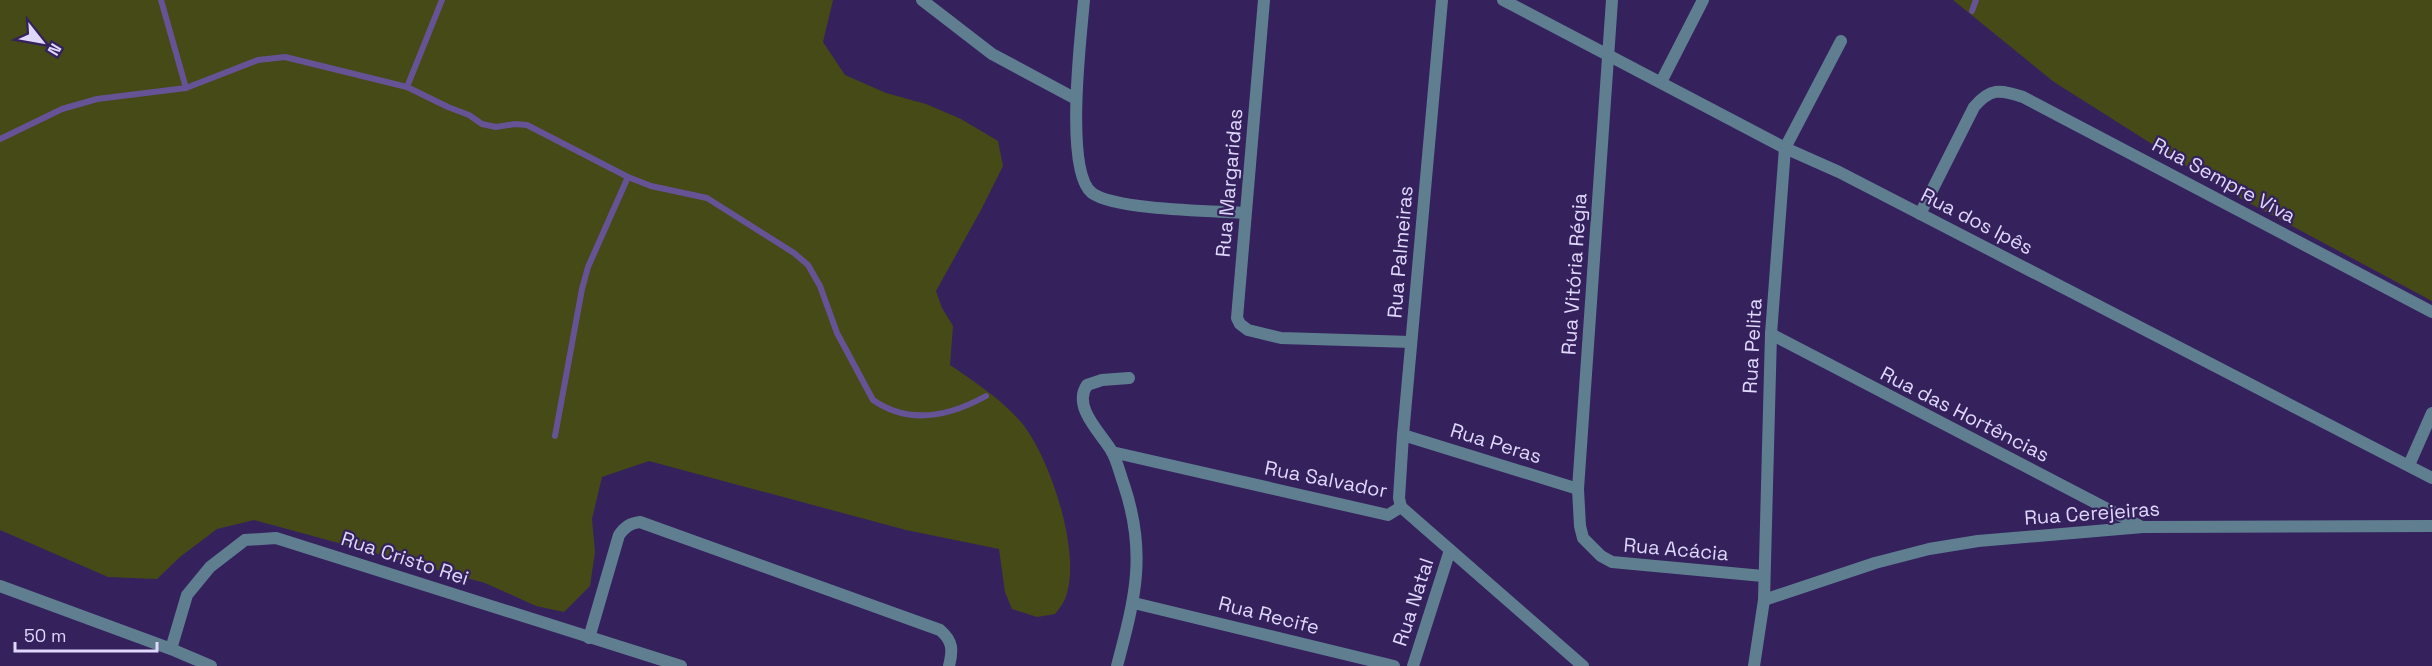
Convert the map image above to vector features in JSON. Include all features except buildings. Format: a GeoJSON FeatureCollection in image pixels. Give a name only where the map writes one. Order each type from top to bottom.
{"type":"FeatureCollection","features":[{"type":"Feature","properties":{"kind":"street"},"geometry":{"type":"LineString","coordinates":[[922,0],[992,54],[1076,99]]}},
{"type":"Feature","properties":{"kind":"street"},"geometry":{"type":"LineString","coordinates":[[1084,0],[1076,99],[1081,176],[1092,193],[1112,200],[1155,208],[1245,213]]}},
{"type":"Feature","properties":{"kind":"street","name":"Rua Margaridas"},"geometry":{"type":"LineString","coordinates":[[1264,0],[1237,318],[1240,324],[1248,330],[1281,338],[1411,342]]}},
{"type":"Feature","properties":{"kind":"street","name":"Rua Palmeiras"},"geometry":{"type":"LineString","coordinates":[[1401,507],[1399,498],[1403,435],[1442,0]]}},
{"type":"Feature","properties":{"kind":"street","name":"Rua dos Ipês"},"geometry":{"type":"LineString","coordinates":[[1503,0],[1785,148],[1839,172],[1920,213],[2432,478]]}},
{"type":"Feature","properties":{"kind":"street","name":"Rua Vitória Régia"},"geometry":{"type":"LineString","coordinates":[[1591,547],[1583,538],[1580,526],[1578,489],[1612,0]]}},
{"type":"Feature","properties":{"kind":"street"},"geometry":{"type":"LineString","coordinates":[[1661,82],[1703,0]]}},
{"type":"Feature","properties":{"kind":"street","name":"Rua Pelita"},"geometry":{"type":"LineString","coordinates":[[1754,666],[1764,600],[1771,334],[1785,148],[1841,41]]}},
{"type":"Feature","properties":{"kind":"street","name":"Rua Sempre Viva"},"geometry":{"type":"LineString","coordinates":[[1920,213],[1974,106],[1983,96],[1995,92],[2007,92],[2022,97],[2432,312]]}},
{"type":"Feature","properties":{"kind":"street","name":"Rua das Hortências"},"geometry":{"type":"LineString","coordinates":[[1771,334],[2143,527]]}},
{"type":"Feature","properties":{"kind":"street"},"geometry":{"type":"LineString","coordinates":[[1117,666],[1134,603],[1138,555],[1135,530],[1130,502],[1112,452],[1087,416],[1083,394],[1086,385],[1102,380],[1129,378]]}},
{"type":"Feature","properties":{"kind":"street"},"geometry":{"type":"LineString","coordinates":[[2409,465],[2432,413]]}},
{"type":"Feature","properties":{"kind":"street","name":"Rua Peras"},"geometry":{"type":"LineString","coordinates":[[1403,435],[1578,489]]}},
{"type":"Feature","properties":{"kind":"street","name":"Rua Salvador"},"geometry":{"type":"LineString","coordinates":[[1112,452],[1388,515],[1401,507],[1583,666]]}},
{"type":"Feature","properties":{"kind":"street"},"geometry":{"type":"LineString","coordinates":[[589,638],[619,535],[633,522],[640,522],[940,630],[950,638],[952,649],[949,666]]}},
{"type":"Feature","properties":{"kind":"street","name":"Rua Cerejeiras"},"geometry":{"type":"LineString","coordinates":[[1764,600],[1875,563],[1929,549],[1978,541],[2143,527],[2432,526]]}},
{"type":"Feature","properties":{"kind":"street","name":"Rua Cristo Rei"},"geometry":{"type":"LineString","coordinates":[[171,649],[187,595],[210,567],[245,540],[276,538],[681,666]]}},
{"type":"Feature","properties":{"kind":"street","name":"Rua Acácia"},"geometry":{"type":"LineString","coordinates":[[1591,547],[1612,562],[1763,576]]}},
{"type":"Feature","properties":{"kind":"street","name":"Rua Natal"},"geometry":{"type":"LineString","coordinates":[[1413,666],[1450,550]]}},
{"type":"Feature","properties":{"kind":"street"},"geometry":{"type":"LineString","coordinates":[[0,586],[211,666]]}},
{"type":"Feature","properties":{"kind":"street","name":"Rua Recife"},"geometry":{"type":"LineString","coordinates":[[1134,603],[1394,666]]}},
{"type":"Feature","properties":{"kind":"green space"},"geometry":{"type":"Polygon","coordinates":[[[0,0],[833,0],[823,42],[845,75],[886,93],[926,104],[961,119],[998,141],[1003,166],[936,291],[942,308],[953,326],[950,365],[996,398],[1021,422],[1043,458],[1061,507],[1067,533],[1070,558],[1069,580],[1063,603],[1055,614],[1037,617],[1012,609],[1005,592],[999,549],[906,530],[649,461],[602,477],[592,519],[595,552],[590,586],[564,612],[536,606],[485,583],[254,520],[217,529],[180,557],[157,579],[108,577],[0,530],[0,0]]]}},
{"type":"Feature","properties":{"kind":"green space"},"geometry":{"type":"Polygon","coordinates":[[[1953,0],[2432,0],[2432,301],[2223,189],[2054,82],[1953,0]]]}},
{"type":"Feature","properties":{"kind":"waterway"},"geometry":{"type":"LineString","coordinates":[[161,0],[186,88]]}},
{"type":"Feature","properties":{"kind":"waterway"},"geometry":{"type":"LineString","coordinates":[[407,87],[442,0]]}},
{"type":"Feature","properties":{"kind":"waterway"},"geometry":{"type":"LineString","coordinates":[[1972,11],[1976,0]]}},
{"type":"Feature","properties":{"kind":"waterway"},"geometry":{"type":"LineString","coordinates":[[0,139],[62,109],[97,99],[186,88],[258,60],[285,57],[407,87],[469,115],[482,124],[496,127],[527,125],[628,177],[651,186],[707,198],[794,253],[808,265],[820,286],[837,333],[873,400],[887,408],[901,413],[930,415],[958,409],[986,396]]}},
{"type":"Feature","properties":{"kind":"waterway"},"geometry":{"type":"LineString","coordinates":[[555,436],[588,267],[628,177]]}}]}
